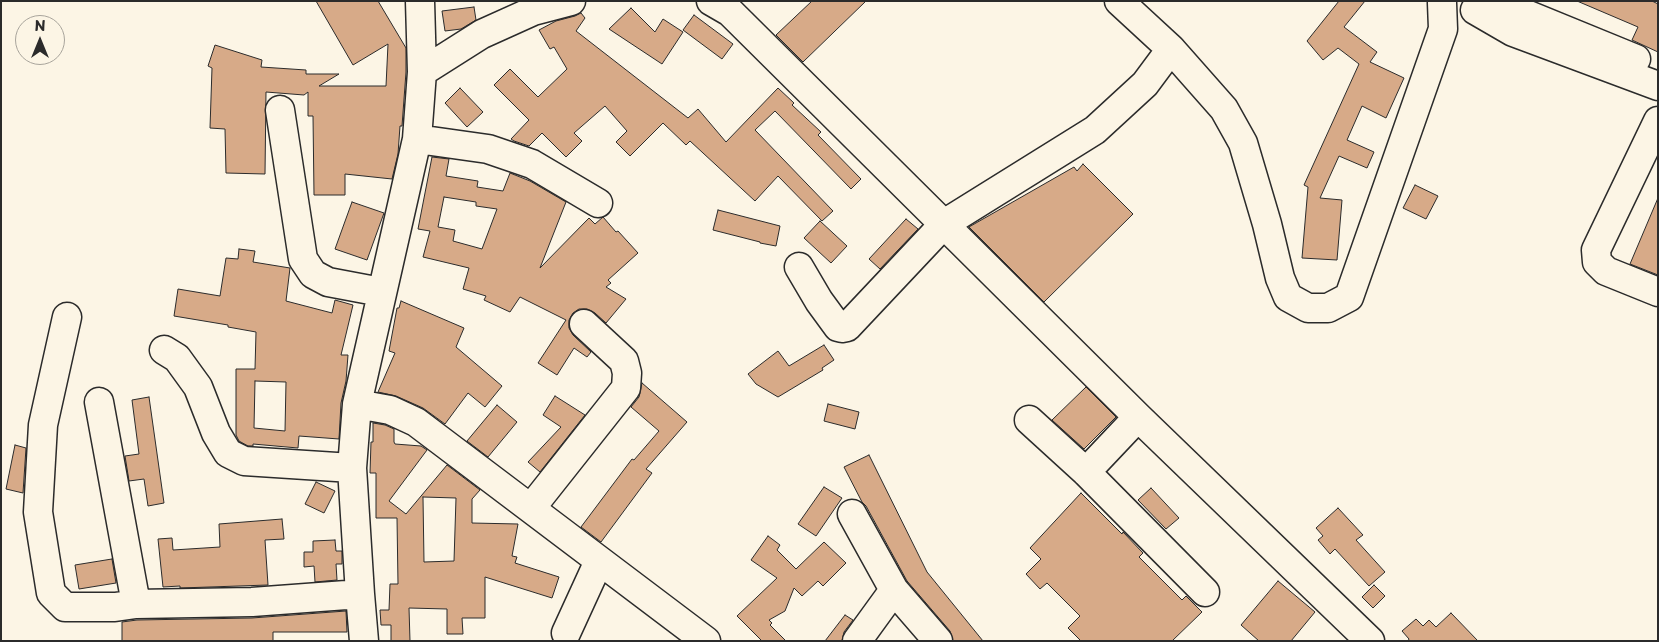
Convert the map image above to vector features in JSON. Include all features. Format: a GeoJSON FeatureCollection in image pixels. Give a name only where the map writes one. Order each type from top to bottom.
{"type":"FeatureCollection","features":[{"type":"Feature","properties":{"kind":"street"},"geometry":{"type":"LineString","coordinates":[[364,641],[352,468],[357,404],[417,139],[422,72],[420,1]]}},
{"type":"Feature","properties":{"kind":"street"},"geometry":{"type":"LineString","coordinates":[[422,72],[482,34],[533,12],[571,1]]}},
{"type":"Feature","properties":{"kind":"street"},"geometry":{"type":"LineString","coordinates":[[711,1],[730,12],[1138,417],[1370,641]]}},
{"type":"Feature","properties":{"kind":"street"},"geometry":{"type":"LineString","coordinates":[[1119,1],[1171,49],[1224,109],[1243,143],[1267,224],[1280,278],[1288,297],[1308,308],[1328,308],[1349,297],[1463,8]]}},
{"type":"Feature","properties":{"kind":"street"},"geometry":{"type":"LineString","coordinates":[[1463,8],[1658,68]]}},
{"type":"Feature","properties":{"kind":"street"},"geometry":{"type":"LineString","coordinates":[[1463,8],[1513,32],[1658,86]]}},
{"type":"Feature","properties":{"kind":"street"},"geometry":{"type":"LineString","coordinates":[[799,268],[819,301],[838,327],[847,327],[944,224],[1095,130],[1145,84],[1171,49]]}},
{"type":"Feature","properties":{"kind":"street"},"geometry":{"type":"LineString","coordinates":[[280,110],[303,259],[313,274],[328,282],[381,292]]}},
{"type":"Feature","properties":{"kind":"street"},"geometry":{"type":"LineString","coordinates":[[1658,121],[1596,250],[1597,262],[1606,271],[1658,292]]}},
{"type":"Feature","properties":{"kind":"street"},"geometry":{"type":"LineString","coordinates":[[417,139],[488,149],[532,164],[598,203]]}},
{"type":"Feature","properties":{"kind":"street"},"geometry":{"type":"LineString","coordinates":[[67,317],[43,425],[38,512],[51,593],[65,606],[115,607],[136,604],[252,602],[360,594]]}},
{"type":"Feature","properties":{"kind":"street"},"geometry":{"type":"LineString","coordinates":[[531,508],[626,388],[627,373],[624,361],[584,324]]}},
{"type":"Feature","properties":{"kind":"street"},"geometry":{"type":"LineString","coordinates":[[164,350],[177,358],[198,387],[216,434],[228,453],[244,461],[352,468]]}},
{"type":"Feature","properties":{"kind":"street"},"geometry":{"type":"LineString","coordinates":[[99,402],[136,604]]}},
{"type":"Feature","properties":{"kind":"street"},"geometry":{"type":"LineString","coordinates":[[357,404],[390,410],[416,422],[706,641]]}},
{"type":"Feature","properties":{"kind":"street"},"geometry":{"type":"LineString","coordinates":[[1086,472],[1138,417]]}},
{"type":"Feature","properties":{"kind":"street"},"geometry":{"type":"LineString","coordinates":[[1029,420],[1086,472],[1205,592]]}},
{"type":"Feature","properties":{"kind":"street"},"geometry":{"type":"LineString","coordinates":[[852,514],[894,590],[938,641]]}},
{"type":"Feature","properties":{"kind":"street"},"geometry":{"type":"LineString","coordinates":[[566,633],[600,560]]}},
{"type":"Feature","properties":{"kind":"street"},"geometry":{"type":"LineString","coordinates":[[857,641],[894,590]]}},
{"type":"Feature","properties":{"kind":"building"},"geometry":{"type":"Polygon","coordinates":[[[316,1],[378,1],[406,48],[402,126],[400,126],[398,154],[392,179],[345,174],[345,195],[314,195],[313,116],[308,116],[308,92],[304,95],[266,92],[265,174],[226,173],[225,129],[210,128],[212,68],[208,66],[215,45],[262,60],[261,67],[306,70],[306,74],[339,74],[319,86],[386,86],[388,44],[353,65],[316,1]]]}},
{"type":"Feature","properties":{"kind":"building"},"geometry":{"type":"Polygon","coordinates":[[[812,1],[866,1],[803,62],[776,35],[812,1]]]}},
{"type":"Feature","properties":{"kind":"building"},"geometry":{"type":"Polygon","coordinates":[[[1339,1],[1365,1],[1344,27],[1377,52],[1370,62],[1404,78],[1386,118],[1362,106],[1347,140],[1374,152],[1367,168],[1339,156],[1320,198],[1342,200],[1337,260],[1302,258],[1308,187],[1304,185],[1359,64],[1338,48],[1323,60],[1307,41],[1339,1]]]}},
{"type":"Feature","properties":{"kind":"building"},"geometry":{"type":"Polygon","coordinates":[[[1577,1],[1652,1],[1658,4],[1658,52],[1632,40],[1638,27],[1577,1]]]}},
{"type":"Feature","properties":{"kind":"building"},"geometry":{"type":"Polygon","coordinates":[[[474,7],[476,20],[461,29],[445,31],[442,11],[474,7]]]}},
{"type":"Feature","properties":{"kind":"building"},"geometry":{"type":"Polygon","coordinates":[[[631,8],[655,32],[663,19],[683,32],[662,64],[609,29],[631,8]]]}},
{"type":"Feature","properties":{"kind":"building"},"geometry":{"type":"Polygon","coordinates":[[[581,13],[585,18],[576,31],[688,118],[698,109],[726,142],[778,88],[794,103],[792,105],[821,132],[818,135],[861,179],[851,189],[775,111],[755,130],[833,211],[822,221],[778,176],[755,201],[690,141],[686,145],[663,123],[630,156],[616,142],[627,131],[605,106],[574,133],[582,141],[566,157],[542,133],[529,146],[514,141],[511,139],[529,120],[494,85],[510,69],[538,97],[567,69],[554,47],[550,49],[539,30],[556,21],[581,13]]]}},
{"type":"Feature","properties":{"kind":"building"},"geometry":{"type":"Polygon","coordinates":[[[694,15],[733,44],[722,59],[683,30],[694,15]]]}},
{"type":"Feature","properties":{"kind":"building"},"geometry":{"type":"Polygon","coordinates":[[[460,88],[483,112],[467,127],[445,103],[460,88]]]}},
{"type":"Feature","properties":{"kind":"building"},"geometry":{"type":"Polygon","coordinates":[[[432,157],[449,159],[446,176],[478,181],[477,187],[503,191],[510,173],[530,181],[566,202],[540,268],[589,218],[595,224],[603,217],[638,253],[608,280],[611,283],[606,287],[626,299],[606,323],[595,313],[587,309],[579,309],[573,313],[569,320],[569,328],[573,335],[591,352],[587,357],[574,348],[557,375],[538,363],[566,320],[520,297],[510,312],[484,300],[486,296],[463,289],[469,268],[423,257],[430,231],[418,229],[432,157]],[[444,197],[438,227],[455,230],[453,241],[482,249],[497,209],[476,206],[476,202],[444,197]]]}},
{"type":"Feature","properties":{"kind":"building"},"geometry":{"type":"Polygon","coordinates":[[[1083,164],[1133,214],[1044,302],[969,227],[1074,167],[1077,171],[1083,164]]]}},
{"type":"Feature","properties":{"kind":"building"},"geometry":{"type":"Polygon","coordinates":[[[1415,185],[1438,196],[1426,219],[1403,208],[1415,185]]]}},
{"type":"Feature","properties":{"kind":"building"},"geometry":{"type":"Polygon","coordinates":[[[1658,198],[1658,275],[1630,264],[1658,198]]]}},
{"type":"Feature","properties":{"kind":"building"},"geometry":{"type":"Polygon","coordinates":[[[352,202],[384,213],[367,260],[335,249],[352,202]]]}},
{"type":"Feature","properties":{"kind":"building"},"geometry":{"type":"Polygon","coordinates":[[[718,210],[780,226],[776,246],[713,230],[718,210]]]}},
{"type":"Feature","properties":{"kind":"building"},"geometry":{"type":"Polygon","coordinates":[[[906,219],[918,229],[880,269],[869,259],[906,219]]]}},
{"type":"Feature","properties":{"kind":"building"},"geometry":{"type":"Polygon","coordinates":[[[820,221],[847,246],[831,263],[804,238],[820,221]]]}},
{"type":"Feature","properties":{"kind":"building"},"geometry":{"type":"Polygon","coordinates":[[[239,249],[255,251],[253,262],[290,268],[286,301],[332,313],[335,300],[353,305],[341,355],[348,355],[346,381],[341,403],[339,439],[299,436],[298,448],[253,444],[253,446],[248,446],[239,441],[236,435],[236,369],[255,369],[256,332],[228,327],[228,325],[174,316],[178,289],[220,296],[226,258],[238,259],[239,249]],[[255,381],[254,428],[285,431],[286,382],[255,381]]]}},
{"type":"Feature","properties":{"kind":"building"},"geometry":{"type":"Polygon","coordinates":[[[401,301],[464,328],[456,347],[502,386],[485,407],[468,393],[445,424],[423,408],[396,396],[378,392],[395,353],[389,351],[397,308],[399,308],[401,301]]]}},
{"type":"Feature","properties":{"kind":"building"},"geometry":{"type":"Polygon","coordinates":[[[824,345],[834,360],[822,368],[823,370],[778,397],[756,384],[748,374],[778,351],[789,366],[824,345]]]}},
{"type":"Feature","properties":{"kind":"building"},"geometry":{"type":"Polygon","coordinates":[[[642,383],[687,422],[646,469],[652,473],[601,542],[581,527],[632,459],[634,460],[659,431],[631,407],[639,397],[642,383]]]}},
{"type":"Feature","properties":{"kind":"building"},"geometry":{"type":"Polygon","coordinates":[[[1086,387],[1116,417],[1084,449],[1052,420],[1086,387]]]}},
{"type":"Feature","properties":{"kind":"building"},"geometry":{"type":"Polygon","coordinates":[[[555,396],[585,415],[540,472],[528,462],[561,427],[543,415],[555,396]]]}},
{"type":"Feature","properties":{"kind":"building"},"geometry":{"type":"Polygon","coordinates":[[[149,397],[164,503],[148,506],[144,479],[129,481],[125,456],[139,454],[132,400],[149,397]]]}},
{"type":"Feature","properties":{"kind":"building"},"geometry":{"type":"Polygon","coordinates":[[[828,404],[859,412],[855,429],[824,421],[828,404]]]}},
{"type":"Feature","properties":{"kind":"building"},"geometry":{"type":"Polygon","coordinates":[[[497,405],[517,422],[488,457],[467,441],[497,405]]]}},
{"type":"Feature","properties":{"kind":"building"},"geometry":{"type":"Polygon","coordinates":[[[373,423],[394,429],[395,444],[421,446],[427,450],[389,501],[406,514],[447,465],[480,490],[472,499],[472,523],[518,524],[512,556],[517,557],[515,563],[559,577],[552,598],[485,577],[485,618],[462,618],[463,634],[447,634],[447,609],[409,608],[410,641],[391,641],[391,625],[381,625],[380,610],[389,610],[390,584],[398,584],[397,518],[376,518],[376,473],[370,473],[371,442],[373,442],[373,423]],[[423,497],[424,562],[454,561],[456,498],[423,497]]]}},
{"type":"Feature","properties":{"kind":"building"},"geometry":{"type":"Polygon","coordinates":[[[15,445],[26,448],[23,493],[6,489],[15,445]]]}},
{"type":"Feature","properties":{"kind":"building"},"geometry":{"type":"Polygon","coordinates":[[[869,455],[927,572],[983,641],[953,641],[950,631],[907,581],[844,467],[869,455]]]}},
{"type":"Feature","properties":{"kind":"building"},"geometry":{"type":"Polygon","coordinates":[[[316,482],[335,491],[324,513],[305,504],[316,482]]]}},
{"type":"Feature","properties":{"kind":"building"},"geometry":{"type":"Polygon","coordinates":[[[824,487],[842,498],[816,536],[798,524],[824,487]]]}},
{"type":"Feature","properties":{"kind":"building"},"geometry":{"type":"Polygon","coordinates":[[[1151,488],[1179,518],[1166,529],[1138,500],[1151,488]]]}},
{"type":"Feature","properties":{"kind":"building"},"geometry":{"type":"Polygon","coordinates":[[[1081,493],[1143,553],[1139,557],[1182,600],[1186,596],[1202,612],[1172,641],[1081,641],[1068,628],[1080,616],[1047,583],[1040,589],[1026,574],[1041,559],[1030,548],[1081,493]]]}},
{"type":"Feature","properties":{"kind":"building"},"geometry":{"type":"Polygon","coordinates":[[[1338,508],[1363,535],[1356,540],[1385,572],[1369,586],[1335,549],[1330,554],[1318,540],[1323,536],[1316,528],[1338,508]]]}},
{"type":"Feature","properties":{"kind":"building"},"geometry":{"type":"Polygon","coordinates":[[[282,519],[284,539],[265,540],[268,585],[163,587],[158,539],[172,538],[173,550],[220,547],[219,524],[282,519]]]}},
{"type":"Feature","properties":{"kind":"building"},"geometry":{"type":"Polygon","coordinates":[[[768,536],[780,545],[777,550],[796,569],[824,542],[846,563],[823,586],[818,581],[802,596],[794,588],[785,611],[769,620],[772,623],[770,625],[786,641],[762,641],[737,616],[777,578],[751,560],[768,536]]]}},
{"type":"Feature","properties":{"kind":"building"},"geometry":{"type":"Polygon","coordinates":[[[335,540],[336,551],[342,551],[342,564],[336,564],[337,580],[315,582],[314,566],[304,567],[304,552],[313,552],[313,541],[335,540]]]}},
{"type":"Feature","properties":{"kind":"building"},"geometry":{"type":"Polygon","coordinates":[[[112,559],[116,583],[79,589],[75,565],[112,559]]]}},
{"type":"Feature","properties":{"kind":"building"},"geometry":{"type":"Polygon","coordinates":[[[1278,581],[1315,612],[1291,641],[1259,641],[1241,625],[1278,581]]]}},
{"type":"Feature","properties":{"kind":"building"},"geometry":{"type":"Polygon","coordinates":[[[1374,585],[1385,596],[1373,608],[1362,597],[1374,585]]]}},
{"type":"Feature","properties":{"kind":"building"},"geometry":{"type":"Polygon","coordinates":[[[346,611],[347,632],[273,632],[273,641],[122,641],[122,622],[137,620],[252,618],[346,611]]]}},
{"type":"Feature","properties":{"kind":"building"},"geometry":{"type":"Polygon","coordinates":[[[1451,613],[1478,641],[1408,641],[1409,639],[1402,631],[1416,619],[1423,626],[1429,620],[1436,627],[1451,613]]]}},
{"type":"Feature","properties":{"kind":"building"},"geometry":{"type":"Polygon","coordinates":[[[845,615],[853,620],[844,632],[842,641],[825,641],[845,615]]]}}]}
